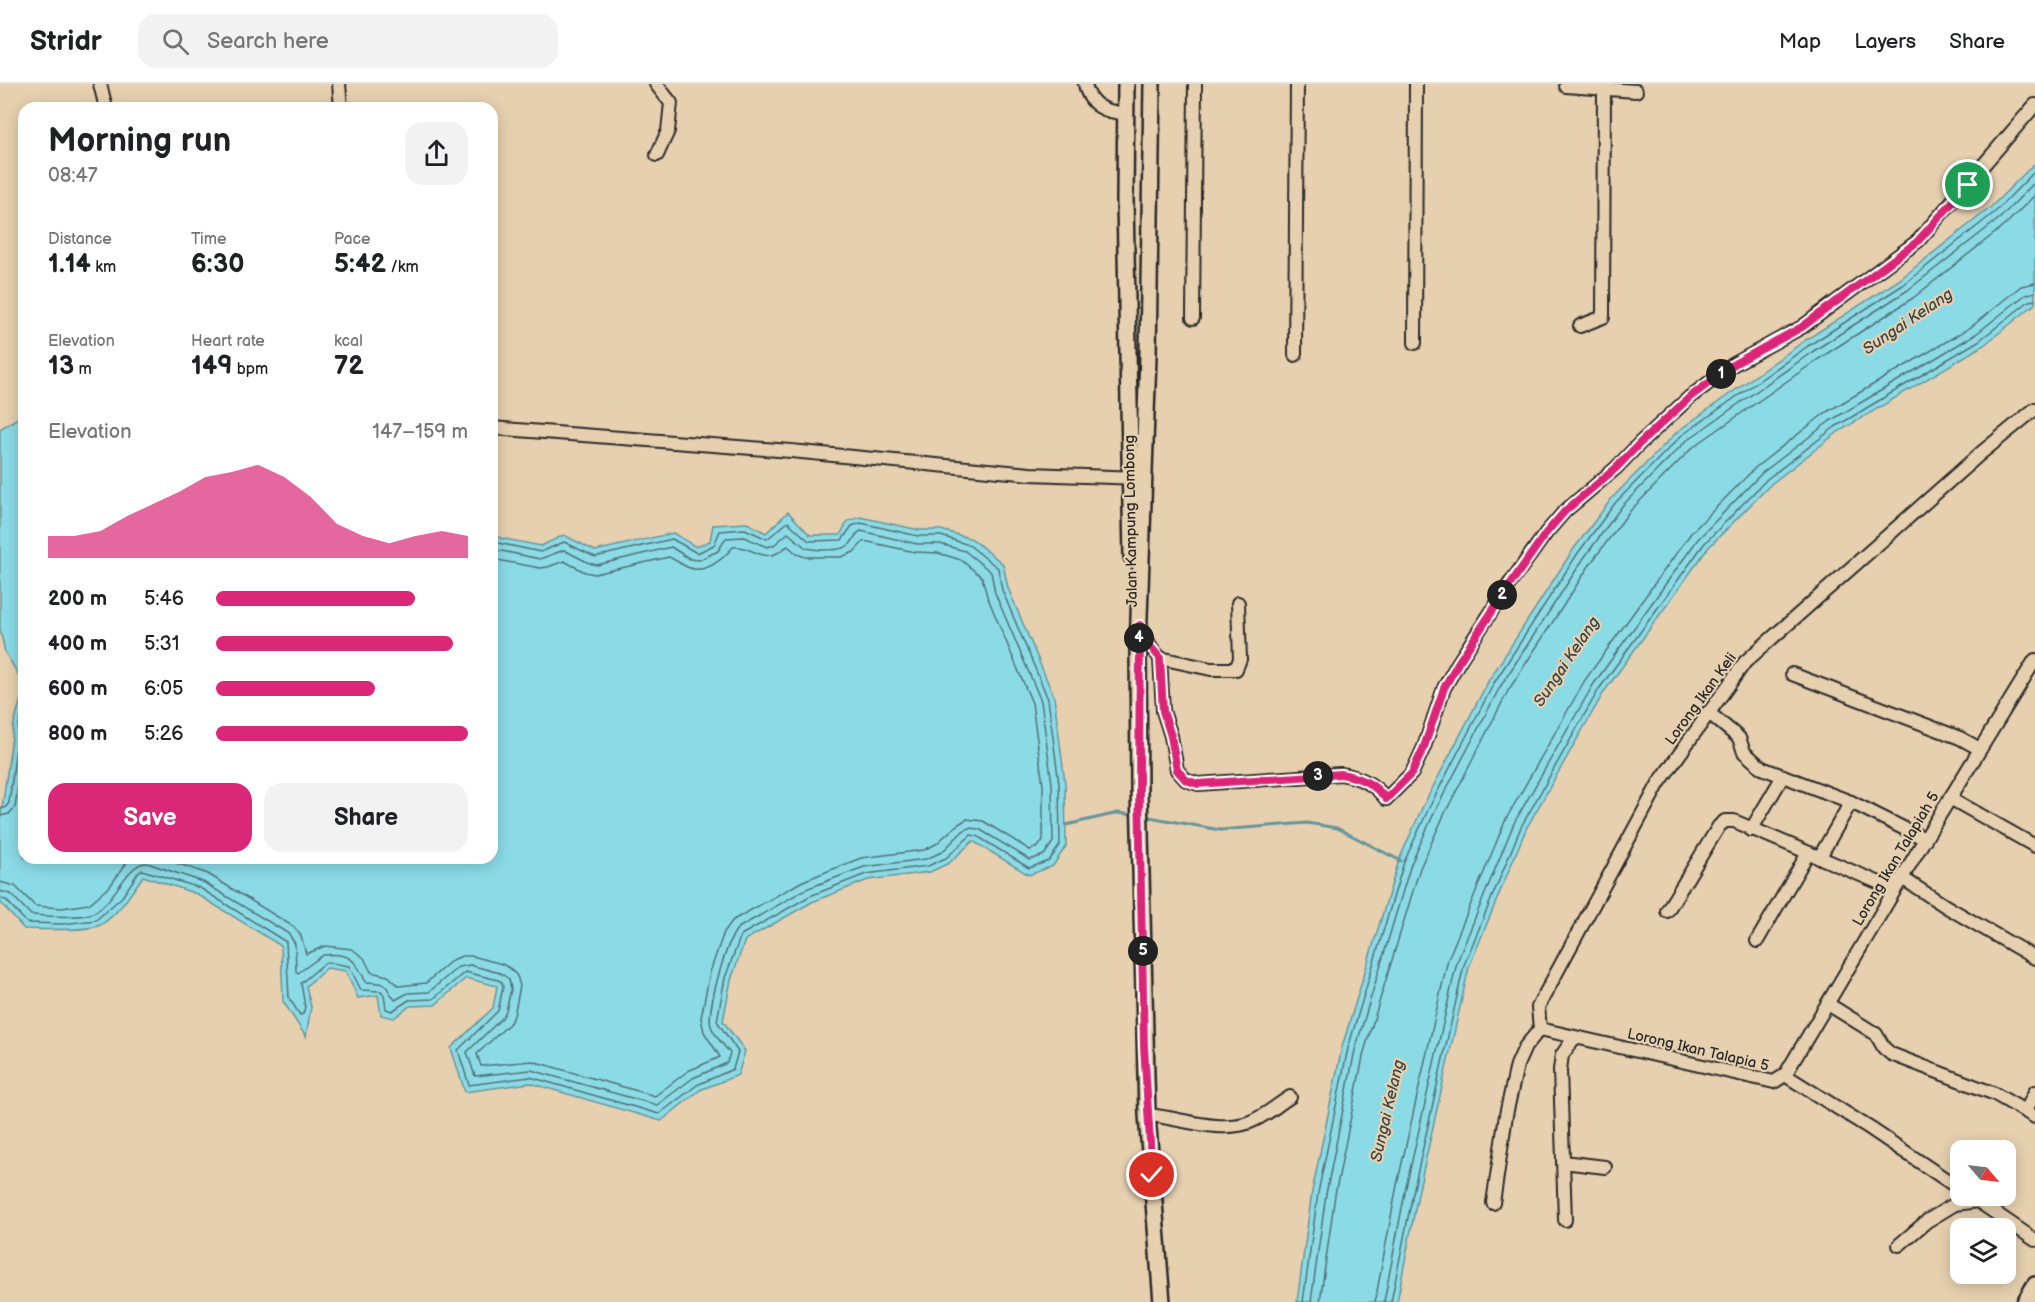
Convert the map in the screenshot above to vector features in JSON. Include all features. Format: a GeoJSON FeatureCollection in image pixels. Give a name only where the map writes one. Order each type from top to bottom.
{"type":"FeatureCollection","features":[{"type":"Feature","properties":{"kind":"street"},"geometry":{"type":"LineString","coordinates":[[100,84],[104,102]]}},
{"type":"Feature","properties":{"kind":"street"},"geometry":{"type":"LineString","coordinates":[[339,84],[340,102]]}},
{"type":"Feature","properties":{"kind":"street"},"geometry":{"type":"LineString","coordinates":[[656,84],[671,103],[668,132],[657,155]]}},
{"type":"Feature","properties":{"kind":"street"},"geometry":{"type":"LineString","coordinates":[[1086,84],[1088,94],[1098,106],[1111,112],[1126,112]]}},
{"type":"Feature","properties":{"kind":"street","name":"Jalan Kampung Lombong"},"geometry":{"type":"LineString","coordinates":[[1126,84],[1125,200],[1137,478],[1140,625],[1138,647]]}},
{"type":"Feature","properties":{"kind":"street","name":"Jalan Kampung Lombong"},"geometry":{"type":"LineString","coordinates":[[1138,647],[1133,610],[1137,478],[1149,344],[1152,84]]}},
{"type":"Feature","properties":{"kind":"street"},"geometry":{"type":"LineString","coordinates":[[1193,318],[1195,84]]}},
{"type":"Feature","properties":{"kind":"street"},"geometry":{"type":"LineString","coordinates":[[1295,355],[1297,84]]}},
{"type":"Feature","properties":{"kind":"street"},"geometry":{"type":"LineString","coordinates":[[1415,343],[1416,84]]}},
{"type":"Feature","properties":{"kind":"street"},"geometry":{"type":"LineString","coordinates":[[1566,86],[1636,91]]}},
{"type":"Feature","properties":{"kind":"street"},"geometry":{"type":"LineString","coordinates":[[1580,326],[1603,317],[1604,87]]}},
{"type":"Feature","properties":{"kind":"street"},"geometry":{"type":"LineString","coordinates":[[1140,625],[1150,646],[1160,658],[1163,711],[1171,736],[1177,770],[1186,780],[1198,784],[1341,774],[1359,777],[1380,791],[1386,799],[1412,773],[1424,747],[1444,688],[1458,663],[1546,533],[1565,511],[1616,468],[1690,397],[1734,364],[1802,327],[1917,242],[2035,105]]}},
{"type":"Feature","properties":{"kind":"street","name":"Lorong Ikan Keli"},"geometry":{"type":"LineString","coordinates":[[1540,1029],[1538,1007],[1659,783],[1745,662],[1981,453],[2035,409]]}},
{"type":"Feature","properties":{"kind":"street"},"geometry":{"type":"LineString","coordinates":[[498,428],[791,451],[1030,474],[1137,478]]}},
{"type":"Feature","properties":{"kind":"street"},"geometry":{"type":"LineString","coordinates":[[1160,658],[1211,669],[1236,669],[1240,659],[1238,603]]}},
{"type":"Feature","properties":{"kind":"street"},"geometry":{"type":"LineString","coordinates":[[1138,647],[1147,1115],[1162,1302]]}},
{"type":"Feature","properties":{"kind":"street","name":"Lorong Ikan Talapiah 5"},"geometry":{"type":"LineString","coordinates":[[1785,1076],[1925,839],[2035,660]]}},
{"type":"Feature","properties":{"kind":"street"},"geometry":{"type":"LineString","coordinates":[[1792,674],[1960,738],[1980,749]]}},
{"type":"Feature","properties":{"kind":"street"},"geometry":{"type":"LineString","coordinates":[[1708,712],[1739,738],[1744,752],[1762,768],[1851,802],[1925,839]]}},
{"type":"Feature","properties":{"kind":"street"},"geometry":{"type":"LineString","coordinates":[[1751,830],[1783,776]]}},
{"type":"Feature","properties":{"kind":"street"},"geometry":{"type":"LineString","coordinates":[[1950,798],[2035,846]]}},
{"type":"Feature","properties":{"kind":"street"},"geometry":{"type":"LineString","coordinates":[[1757,940],[1851,802]]}},
{"type":"Feature","properties":{"kind":"street"},"geometry":{"type":"LineString","coordinates":[[1667,910],[1719,826],[1725,821],[1734,821],[1882,884],[1901,880],[2035,958]]}},
{"type":"Feature","properties":{"kind":"street"},"geometry":{"type":"LineString","coordinates":[[1828,1004],[1876,1034],[1884,1048],[1891,1054],[1995,1094],[2031,1114],[2035,1092]]}},
{"type":"Feature","properties":{"kind":"street"},"geometry":{"type":"LineString","coordinates":[[1493,1203],[1506,1115],[1517,1065],[1525,1047],[1540,1029]]}},
{"type":"Feature","properties":{"kind":"street","name":"Lorong Ikan Talapia 5"},"geometry":{"type":"LineString","coordinates":[[1540,1029],[1774,1082],[1785,1076],[1871,1129],[1950,1183]]}},
{"type":"Feature","properties":{"kind":"street"},"geometry":{"type":"LineString","coordinates":[[1565,1220],[1562,1055],[1574,1038]]}},
{"type":"Feature","properties":{"kind":"street"},"geometry":{"type":"LineString","coordinates":[[1147,1115],[1217,1125],[1244,1124],[1253,1121],[1290,1097]]}},
{"type":"Feature","properties":{"kind":"street"},"geometry":{"type":"LineString","coordinates":[[1563,1162],[1605,1167]]}},
{"type":"Feature","properties":{"kind":"street"},"geometry":{"type":"LineString","coordinates":[[1899,1245],[1927,1221],[1952,1206]]}},
{"type":"Feature","properties":{"kind":"street"},"geometry":{"type":"LineString","coordinates":[[1986,1206],[2035,1240]]}},
{"type":"Feature","properties":{"kind":"street"},"geometry":{"type":"LineString","coordinates":[[2025,1302],[2034,1287]]}},
{"type":"Feature","properties":{"kind":"water","name":"Sungai Kelang"},"geometry":{"type":"Polygon","coordinates":[[[2035,163],[2035,304],[1984,345],[1838,432],[1771,484],[1708,548],[1604,692],[1526,829],[1469,967],[1419,1189],[1397,1302],[1297,1302],[1312,1192],[1342,1047],[1399,860],[1423,806],[1489,680],[1573,550],[1612,498],[1678,431],[1804,341],[1899,280],[1991,207],[2035,163]]]}},
{"type":"Feature","properties":{"kind":"water"},"geometry":{"type":"Polygon","coordinates":[[[18,418],[18,674],[5,652],[0,629],[0,429],[18,418]]]}},
{"type":"Feature","properties":{"kind":"water"},"geometry":{"type":"Polygon","coordinates":[[[788,512],[810,535],[840,535],[848,521],[860,517],[919,530],[941,530],[972,539],[1003,564],[1008,588],[1054,697],[1065,783],[1066,846],[1053,866],[1029,875],[973,841],[949,863],[930,872],[868,880],[812,902],[745,940],[731,980],[723,1021],[745,1051],[738,1075],[700,1090],[661,1121],[530,1083],[465,1092],[451,1048],[493,1008],[497,986],[466,978],[435,1005],[410,1006],[394,1018],[381,1015],[378,995],[358,998],[346,971],[327,968],[306,986],[311,1007],[306,1037],[283,1001],[281,946],[197,894],[143,876],[124,903],[106,921],[93,927],[74,929],[24,929],[0,902],[0,823],[14,723],[18,709],[18,864],[498,864],[498,536],[541,546],[564,535],[595,551],[673,533],[696,547],[710,541],[713,525],[747,523],[766,533],[788,512]]]}},
{"type":"Feature","properties":{"kind":"waterway"},"geometry":{"type":"LineString","coordinates":[[1066,825],[1118,813],[1135,815]]}},
{"type":"Feature","properties":{"kind":"waterway"},"geometry":{"type":"LineString","coordinates":[[1144,816],[1220,830],[1307,823],[1337,828],[1401,861]]}},
{"type":"Feature","properties":{"kind":"route"},"geometry":{"type":"LineString","coordinates":[[1152,1175],[1144,1046],[1139,789],[1138,647],[1140,625],[1150,646],[1160,658],[1163,711],[1171,736],[1177,770],[1186,780],[1198,784],[1341,774],[1359,777],[1380,791],[1386,799],[1412,773],[1424,747],[1444,688],[1458,663],[1546,533],[1565,511],[1616,468],[1690,397],[1734,364],[1802,327],[1917,242],[1968,185]]}}]}
